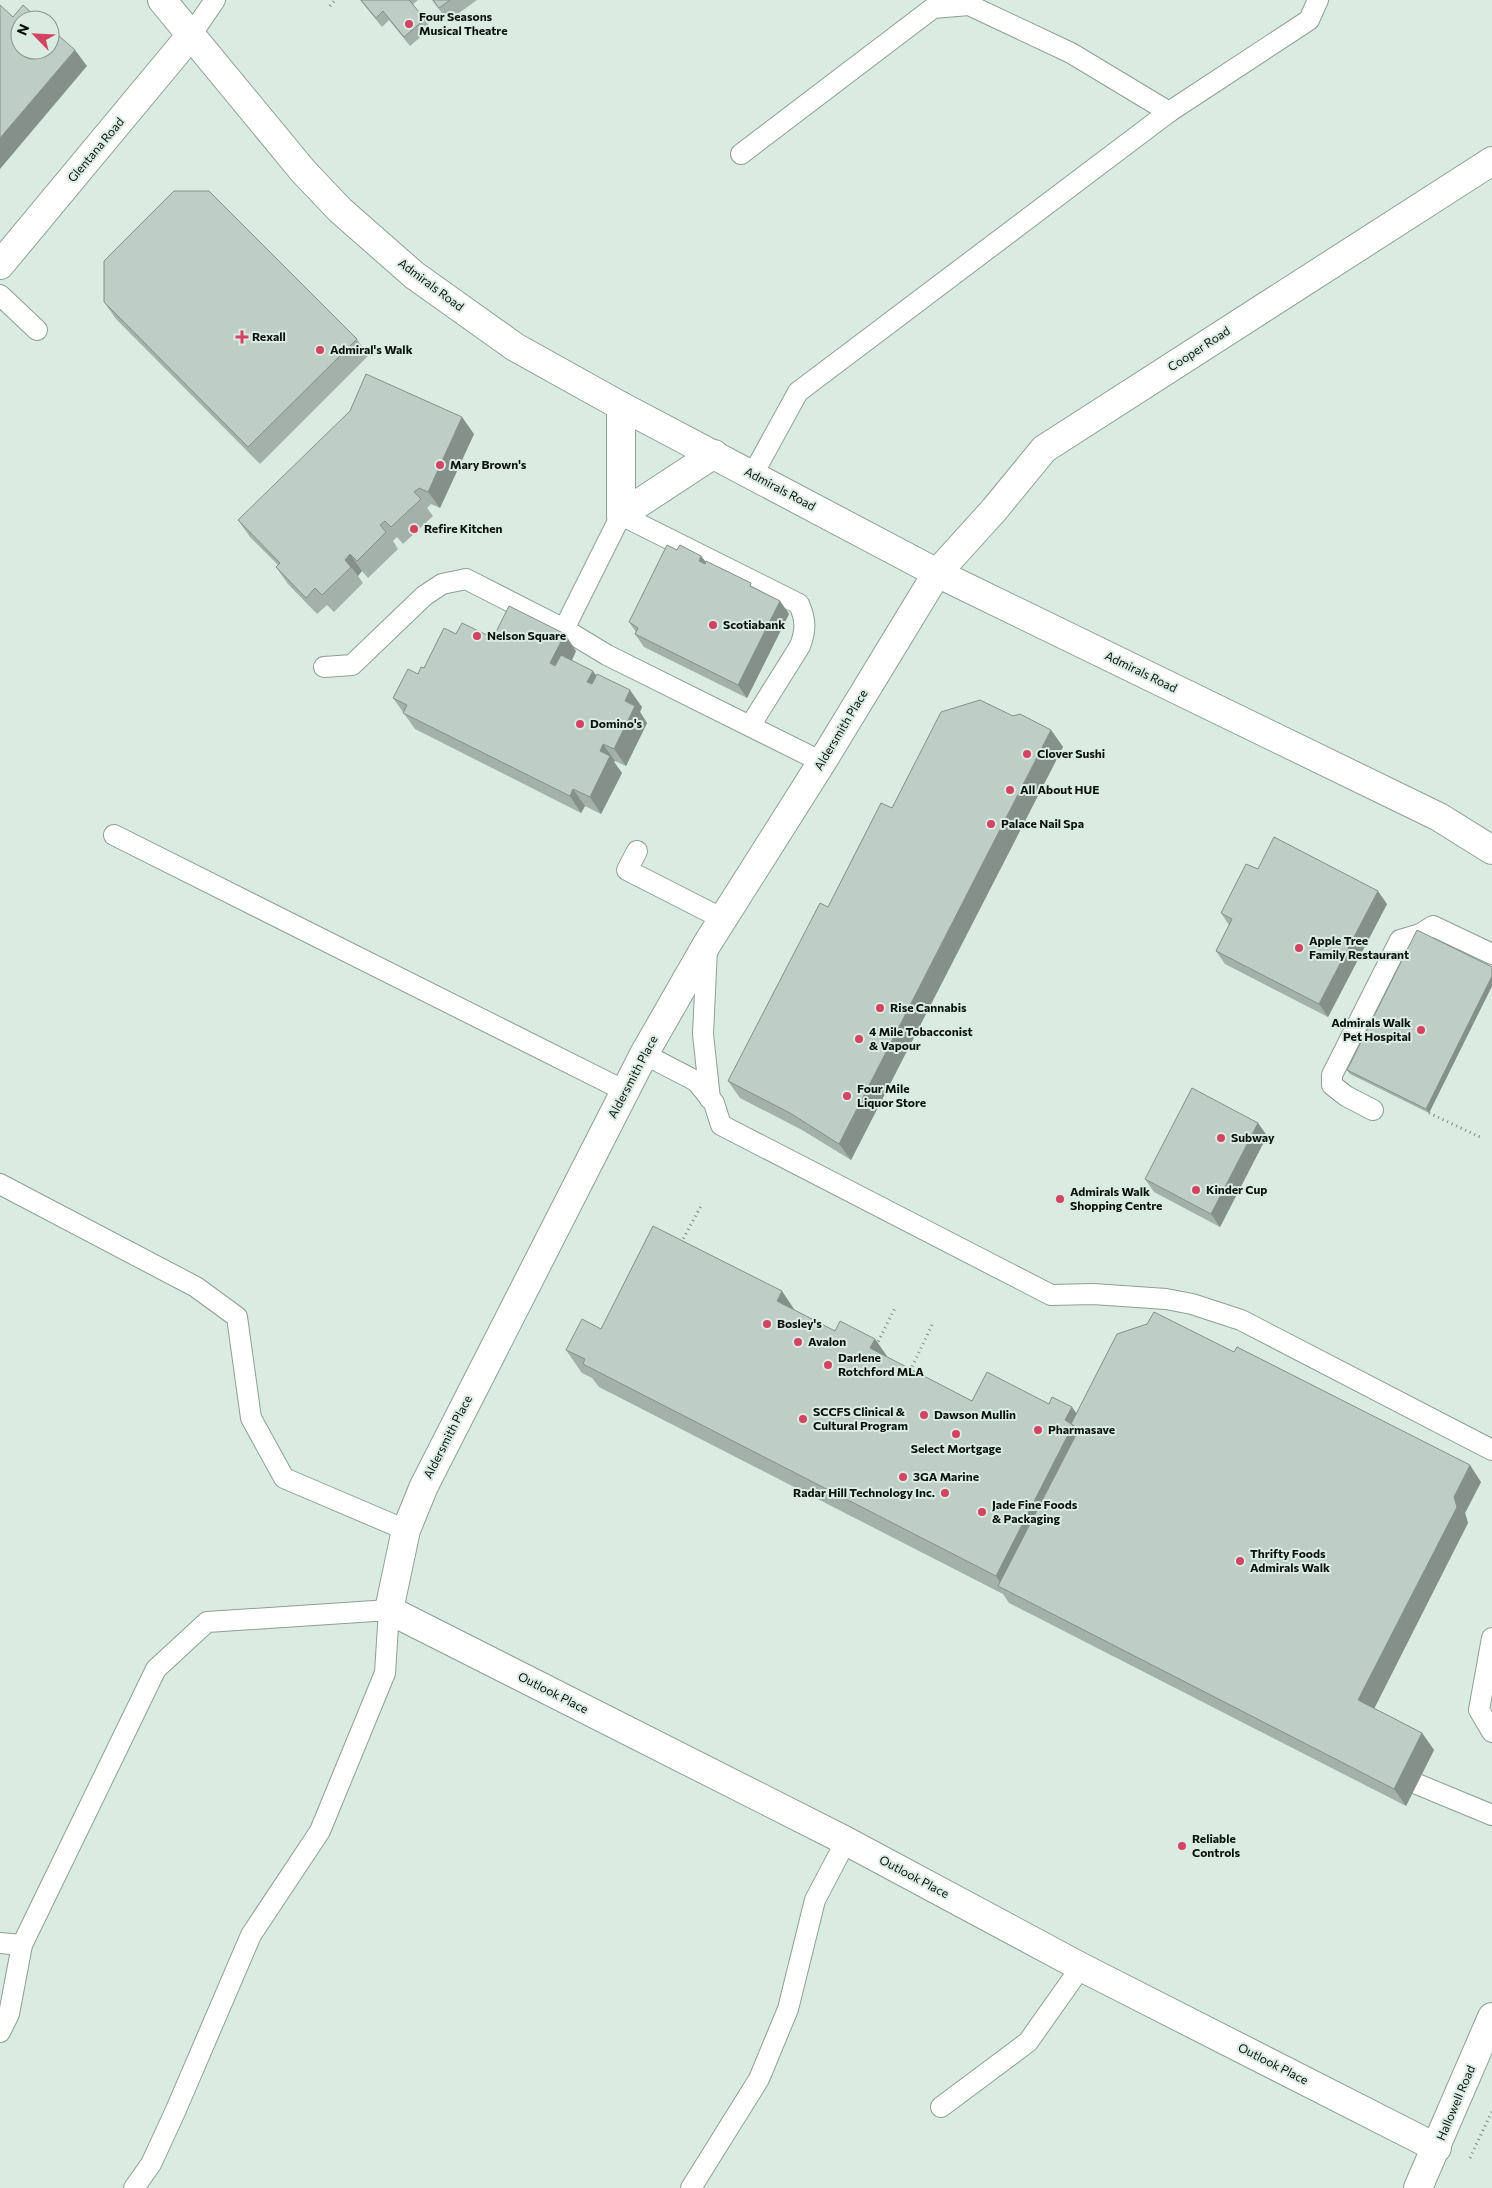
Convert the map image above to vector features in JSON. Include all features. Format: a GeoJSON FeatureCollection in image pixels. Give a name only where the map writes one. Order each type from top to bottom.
{"type":"FeatureCollection","features":[{"type":"Feature","properties":{"kind":"street","name":"Admirals Road"},"geometry":{"type":"LineString","coordinates":[[162,0],[303,171],[340,210],[414,274],[515,347],[620,406],[937,572],[1439,817],[1492,850]]}},
{"type":"Feature","properties":{"kind":"street","name":"Glentana Road"},"geometry":{"type":"LineString","coordinates":[[0,265],[191,35]]}},
{"type":"Feature","properties":{"kind":"street","name":"Cooper Road"},"geometry":{"type":"LineString","coordinates":[[937,572],[994,510],[1044,449],[1492,161]]}},
{"type":"Feature","properties":{"kind":"street"},"geometry":{"type":"LineString","coordinates":[[620,406],[621,515]]}},
{"type":"Feature","properties":{"kind":"street"},"geometry":{"type":"LineString","coordinates":[[621,515],[714,454]]}},
{"type":"Feature","properties":{"kind":"street","name":"Aldersmith Place"},"geometry":{"type":"LineString","coordinates":[[389,1610],[406,1530],[424,1486],[644,1054],[707,944],[822,762],[937,572]]}},
{"type":"Feature","properties":{"kind":"street","name":"Outlook Place"},"geometry":{"type":"LineString","coordinates":[[389,1610],[846,1841],[1081,1967],[1437,2148]]}},
{"type":"Feature","properties":{"kind":"street","name":"Hallowell Road"},"geometry":{"type":"LineString","coordinates":[[1418,2188],[1437,2148],[1492,2017]]}},
{"type":"Feature","properties":{"kind":"lane"},"geometry":{"type":"LineString","coordinates":[[191,35],[215,0]]}},
{"type":"Feature","properties":{"kind":"lane"},"geometry":{"type":"LineString","coordinates":[[753,474],[798,392],[1169,112],[1309,20],[1318,0]]}},
{"type":"Feature","properties":{"kind":"lane"},"geometry":{"type":"LineString","coordinates":[[742,154],[933,8],[968,5],[1070,53],[1169,112]]}},
{"type":"Feature","properties":{"kind":"lane"},"geometry":{"type":"LineString","coordinates":[[0,295],[37,330]]}},
{"type":"Feature","properties":{"kind":"lane"},"geometry":{"type":"LineString","coordinates":[[564,629],[621,515],[799,604],[805,616],[803,639],[750,726]]}},
{"type":"Feature","properties":{"kind":"lane"},"geometry":{"type":"LineString","coordinates":[[324,667],[352,665],[424,596],[442,584],[466,579],[564,629],[607,655],[822,762]]}},
{"type":"Feature","properties":{"kind":"lane"},"geometry":{"type":"LineString","coordinates":[[114,835],[625,1091]]}},
{"type":"Feature","properties":{"kind":"lane"},"geometry":{"type":"LineString","coordinates":[[637,851],[627,870],[723,919]]}},
{"type":"Feature","properties":{"kind":"lane"},"geometry":{"type":"LineString","coordinates":[[1373,1110],[1346,1096],[1332,1085],[1332,1075],[1400,940],[1420,934],[1433,926],[1492,954]]}},
{"type":"Feature","properties":{"kind":"lane"},"geometry":{"type":"LineString","coordinates":[[707,944],[703,1034],[710,1099]]}},
{"type":"Feature","properties":{"kind":"lane"},"geometry":{"type":"LineString","coordinates":[[644,1054],[696,1081],[714,1104],[721,1125],[1051,1295],[1093,1294],[1166,1299],[1192,1304],[1241,1320],[1492,1450]]}},
{"type":"Feature","properties":{"kind":"lane"},"geometry":{"type":"LineString","coordinates":[[0,1184],[196,1287],[237,1317],[251,1418],[284,1478],[406,1530]]}},
{"type":"Feature","properties":{"kind":"lane"},"geometry":{"type":"LineString","coordinates":[[0,2032],[9,2014],[22,1945],[156,1669],[207,1622],[389,1610],[385,1672],[320,1831],[251,1935],[151,2164],[134,2188]]}},
{"type":"Feature","properties":{"kind":"lane"},"geometry":{"type":"LineString","coordinates":[[1492,1638],[1479,1710],[1492,1732]]}},
{"type":"Feature","properties":{"kind":"lane"},"geometry":{"type":"LineString","coordinates":[[1417,1784],[1492,1815]]}},
{"type":"Feature","properties":{"kind":"lane"},"geometry":{"type":"LineString","coordinates":[[691,2188],[759,2079],[788,2009],[816,1900],[846,1841]]}},
{"type":"Feature","properties":{"kind":"lane"},"geometry":{"type":"LineString","coordinates":[[0,1943],[22,1945]]}},
{"type":"Feature","properties":{"kind":"lane"},"geometry":{"type":"LineString","coordinates":[[941,2107],[1028,2042],[1081,1967]]}},
{"type":"Feature","properties":{"kind":"path"},"geometry":{"type":"LineString","coordinates":[[330,6],[335,0]]}},
{"type":"Feature","properties":{"kind":"path"},"geometry":{"type":"LineString","coordinates":[[1429,1113],[1480,1137]]}},
{"type":"Feature","properties":{"kind":"path"},"geometry":{"type":"LineString","coordinates":[[678,1249],[702,1204]]}},
{"type":"Feature","properties":{"kind":"path"},"geometry":{"type":"LineString","coordinates":[[874,1349],[896,1306]]}},
{"type":"Feature","properties":{"kind":"path"},"geometry":{"type":"LineString","coordinates":[[907,1376],[932,1325]]}},
{"type":"Feature","properties":{"kind":"path"},"geometry":{"type":"LineString","coordinates":[[1468,2162],[1492,2111]]}},
{"type":"Feature","properties":{"kind":"building","name":"Four Seasons Musical Theatre"},"geometry":{"type":"Polygon","coordinates":[[[361,0],[409,0],[425,19],[404,37],[383,11],[376,18],[361,0]]]}},
{"type":"Feature","properties":{"kind":"building"},"geometry":{"type":"Polygon","coordinates":[[[433,0],[450,0],[439,8],[433,0]]]}},
{"type":"Feature","properties":{"kind":"building"},"geometry":{"type":"Polygon","coordinates":[[[0,5],[10,14],[10,60],[60,60],[60,37],[75,50],[0,138],[0,5]]]}},
{"type":"Feature","properties":{"kind":"building"},"geometry":{"type":"Polygon","coordinates":[[[23,5],[29,10],[19,10],[23,5]]]}},
{"type":"Feature","properties":{"kind":"building","name":"Rexall"},"geometry":{"type":"Polygon","coordinates":[[[174,191],[209,191],[357,339],[248,447],[104,302],[104,261],[174,191]]]}},
{"type":"Feature","properties":{"kind":"building"},"geometry":{"type":"Polygon","coordinates":[[[366,374],[462,417],[428,492],[419,488],[414,492],[421,499],[391,527],[385,521],[380,525],[386,532],[357,561],[350,554],[345,560],[351,567],[322,595],[315,588],[306,598],[276,567],[280,563],[238,520],[350,411],[366,374]]]}},
{"type":"Feature","properties":{"kind":"building","name":"Scotiabank"},"geometry":{"type":"Polygon","coordinates":[[[667,545],[677,550],[680,545],[701,556],[699,561],[705,564],[706,561],[751,583],[750,586],[780,601],[738,685],[635,634],[638,628],[629,622],[667,545]]]}},
{"type":"Feature","properties":{"kind":"building"},"geometry":{"type":"Polygon","coordinates":[[[509,606],[565,634],[550,663],[555,666],[561,655],[593,671],[587,682],[592,684],[597,674],[630,690],[625,701],[635,706],[614,749],[603,744],[600,751],[610,756],[590,797],[573,789],[570,796],[403,713],[407,705],[393,698],[408,669],[418,674],[421,667],[424,668],[444,628],[456,634],[462,623],[493,638],[509,606]]]}},
{"type":"Feature","properties":{"kind":"building"},"geometry":{"type":"Polygon","coordinates":[[[980,700],[1013,716],[1020,714],[1051,730],[839,1144],[790,1113],[728,1081],[820,903],[828,907],[881,803],[892,808],[941,712],[980,700]]]}},
{"type":"Feature","properties":{"kind":"building","name":"Apple Tree Family Restaurant"},"geometry":{"type":"Polygon","coordinates":[[[1274,837],[1378,891],[1319,1004],[1216,951],[1232,919],[1221,913],[1246,864],[1258,869],[1274,837]]]}},
{"type":"Feature","properties":{"kind":"building","name":"Admirals Walk Pet Hospital"},"geometry":{"type":"Polygon","coordinates":[[[1417,930],[1492,967],[1492,976],[1426,1109],[1347,1070],[1417,930]]]}},
{"type":"Feature","properties":{"kind":"building"},"geometry":{"type":"Polygon","coordinates":[[[1192,1088],[1258,1123],[1211,1214],[1145,1179],[1192,1088]]]}},
{"type":"Feature","properties":{"kind":"building"},"geometry":{"type":"Polygon","coordinates":[[[653,1226],[782,1291],[777,1301],[835,1331],[840,1321],[875,1339],[870,1348],[972,1401],[987,1372],[1049,1404],[1052,1397],[1072,1407],[1065,1420],[1073,1425],[996,1576],[583,1364],[585,1359],[566,1350],[582,1319],[601,1329],[653,1226]]]}},
{"type":"Feature","properties":{"kind":"building","name":"Thrifty Foods Admirals Walk"},"geometry":{"type":"Polygon","coordinates":[[[1154,1312],[1234,1352],[1237,1347],[1470,1465],[1454,1497],[1457,1507],[1358,1700],[1422,1733],[1394,1789],[998,1586],[1078,1431],[1071,1424],[1117,1334],[1147,1324],[1154,1312]]]}},
{"type":"Feature","properties":{"kind":"place","name":"Four Seasons Musical Theatre"},"geometry":{"type":"Point","coordinates":[409,24]}},
{"type":"Feature","properties":{"kind":"place","name":"Rexall"},"geometry":{"type":"Point","coordinates":[242,337]}},
{"type":"Feature","properties":{"kind":"place","name":"Admiral's Walk"},"geometry":{"type":"Point","coordinates":[320,350]}},
{"type":"Feature","properties":{"kind":"place","name":"Mary Brown's"},"geometry":{"type":"Point","coordinates":[440,465]}},
{"type":"Feature","properties":{"kind":"place","name":"Refire Kitchen"},"geometry":{"type":"Point","coordinates":[414,529]}},
{"type":"Feature","properties":{"kind":"place","name":"Scotiabank"},"geometry":{"type":"Point","coordinates":[713,625]}},
{"type":"Feature","properties":{"kind":"place","name":"Nelson Square"},"geometry":{"type":"Point","coordinates":[477,636]}},
{"type":"Feature","properties":{"kind":"place","name":"Domino's"},"geometry":{"type":"Point","coordinates":[580,724]}},
{"type":"Feature","properties":{"kind":"place","name":"Clover Sushi"},"geometry":{"type":"Point","coordinates":[1027,754]}},
{"type":"Feature","properties":{"kind":"place","name":"All About HUE"},"geometry":{"type":"Point","coordinates":[1010,790]}},
{"type":"Feature","properties":{"kind":"place","name":"Palace Nail Spa"},"geometry":{"type":"Point","coordinates":[991,824]}},
{"type":"Feature","properties":{"kind":"place","name":"Apple Tree Family Restaurant"},"geometry":{"type":"Point","coordinates":[1299,948]}},
{"type":"Feature","properties":{"kind":"place","name":"Rise Cannabis"},"geometry":{"type":"Point","coordinates":[880,1008]}},
{"type":"Feature","properties":{"kind":"place","name":"Admirals Walk Pet Hospital"},"geometry":{"type":"Point","coordinates":[1421,1030]}},
{"type":"Feature","properties":{"kind":"place","name":"4 Mile Tobacconist & Vapour"},"geometry":{"type":"Point","coordinates":[859,1039]}},
{"type":"Feature","properties":{"kind":"place","name":"Four Mile Liquor Store"},"geometry":{"type":"Point","coordinates":[847,1096]}},
{"type":"Feature","properties":{"kind":"place","name":"Subway"},"geometry":{"type":"Point","coordinates":[1221,1138]}},
{"type":"Feature","properties":{"kind":"place","name":"Kinder Cup"},"geometry":{"type":"Point","coordinates":[1196,1190]}},
{"type":"Feature","properties":{"kind":"place","name":"Admirals Walk Shopping Centre"},"geometry":{"type":"Point","coordinates":[1060,1199]}},
{"type":"Feature","properties":{"kind":"place","name":"Bosley's"},"geometry":{"type":"Point","coordinates":[767,1324]}},
{"type":"Feature","properties":{"kind":"place","name":"Avalon"},"geometry":{"type":"Point","coordinates":[798,1342]}},
{"type":"Feature","properties":{"kind":"place","name":"Darlene Rotchford MLA"},"geometry":{"type":"Point","coordinates":[828,1365]}},
{"type":"Feature","properties":{"kind":"place","name":"Dawson Mullin"},"geometry":{"type":"Point","coordinates":[924,1415]}},
{"type":"Feature","properties":{"kind":"place","name":"SCCFS Clinical & Cultural Program"},"geometry":{"type":"Point","coordinates":[803,1419]}},
{"type":"Feature","properties":{"kind":"place","name":"Pharmasave"},"geometry":{"type":"Point","coordinates":[1038,1430]}},
{"type":"Feature","properties":{"kind":"place","name":"Select Mortgage"},"geometry":{"type":"Point","coordinates":[956,1434]}},
{"type":"Feature","properties":{"kind":"place","name":"3GA Marine"},"geometry":{"type":"Point","coordinates":[903,1477]}},
{"type":"Feature","properties":{"kind":"place","name":"Radar Hill Technology Inc."},"geometry":{"type":"Point","coordinates":[945,1493]}},
{"type":"Feature","properties":{"kind":"place","name":"Jade Fine Foods & Packaging"},"geometry":{"type":"Point","coordinates":[982,1512]}},
{"type":"Feature","properties":{"kind":"place","name":"Thrifty Foods Admirals Walk"},"geometry":{"type":"Point","coordinates":[1240,1561]}},
{"type":"Feature","properties":{"kind":"place","name":"Reliable Controls"},"geometry":{"type":"Point","coordinates":[1182,1846]}}]}
